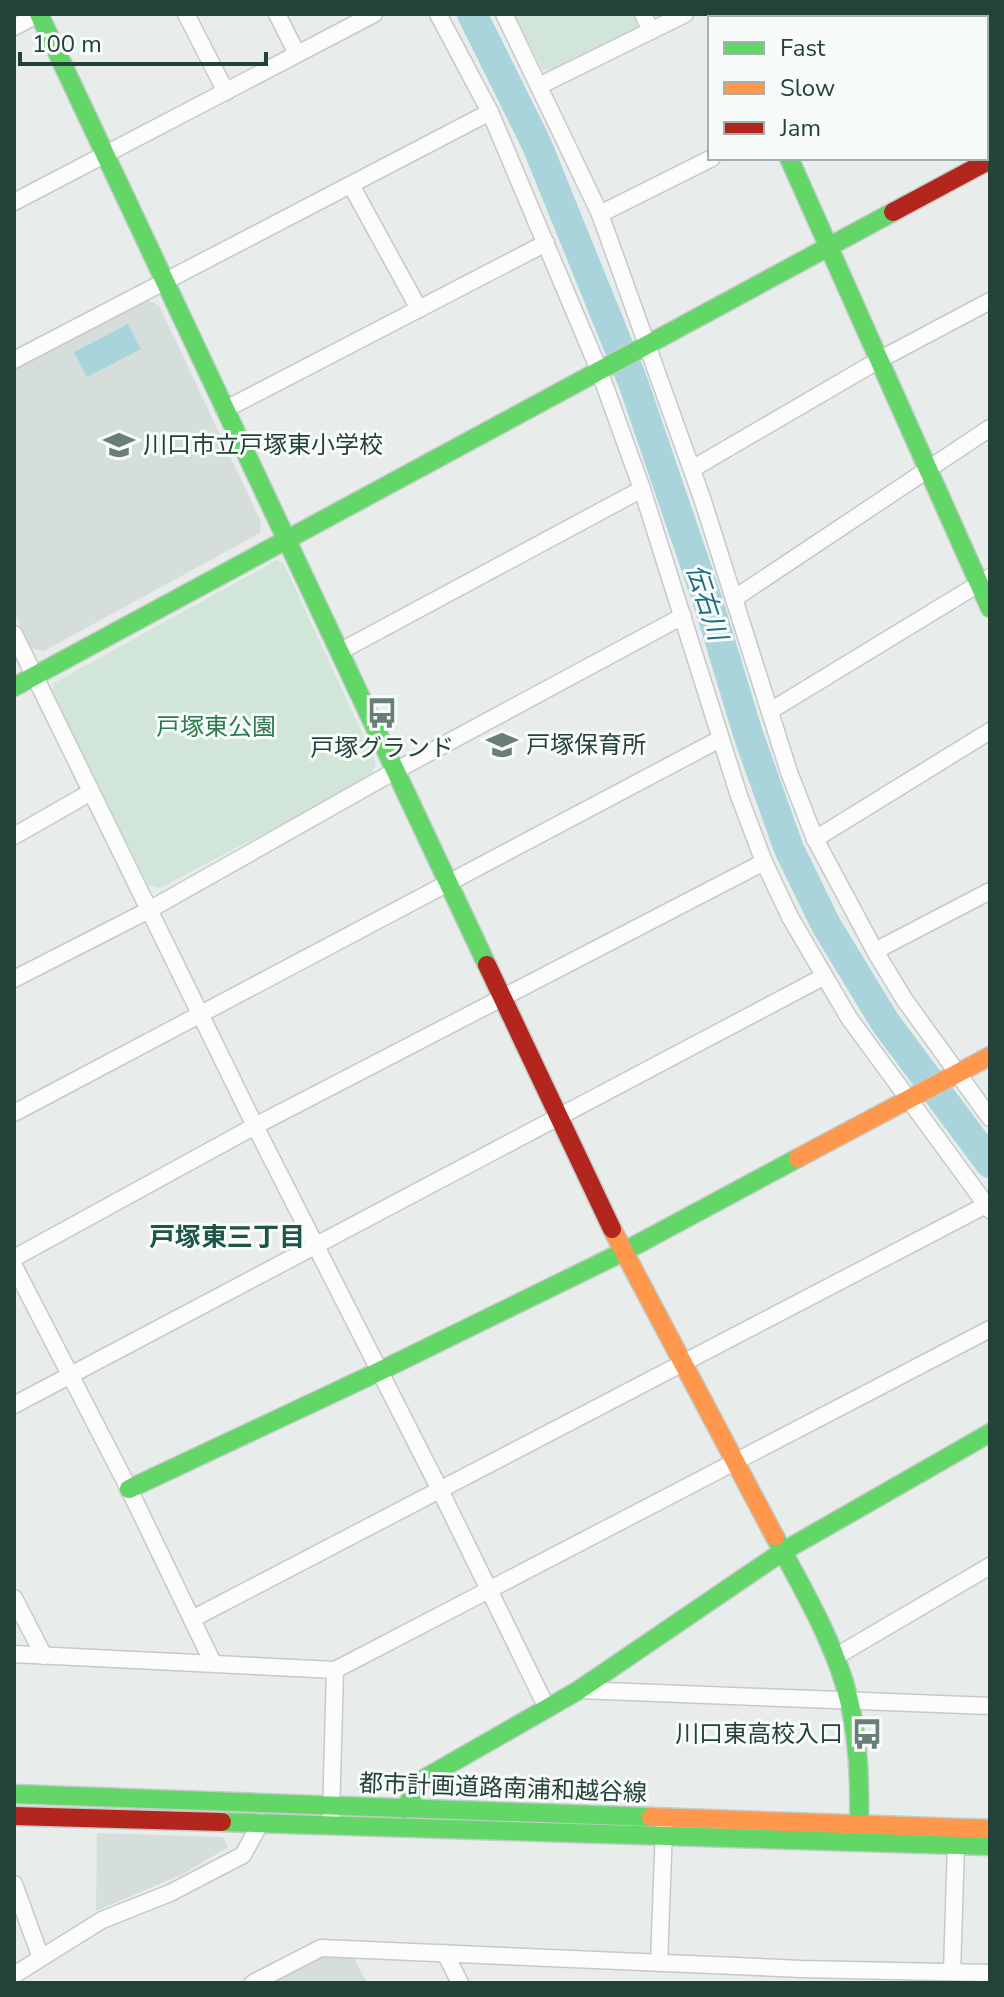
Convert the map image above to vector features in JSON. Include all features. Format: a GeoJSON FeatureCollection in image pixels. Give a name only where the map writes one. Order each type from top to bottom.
{"type":"FeatureCollection","features":[{"type":"Feature","properties":{"kind":"street"},"geometry":{"type":"LineString","coordinates":[[14,27],[39,14],[623,1252],[822,1626],[849,1700],[858,1758],[859,1832]]}},
{"type":"Feature","properties":{"kind":"street"},"geometry":{"type":"LineString","coordinates":[[186,14],[226,92]]}},
{"type":"Feature","properties":{"kind":"street"},"geometry":{"type":"LineString","coordinates":[[277,14],[297,54]]}},
{"type":"Feature","properties":{"kind":"street"},"geometry":{"type":"LineString","coordinates":[[14,202],[374,14]]}},
{"type":"Feature","properties":{"kind":"street"},"geometry":{"type":"LineString","coordinates":[[192,1619],[988,1207],[914,1098],[823,977],[764,862],[720,739],[604,368],[490,112],[438,14]]}},
{"type":"Feature","properties":{"kind":"street"},"geometry":{"type":"LineString","coordinates":[[504,14],[600,214],[641,347],[692,469],[789,772],[815,839],[904,999],[953,1076],[990,1118]]}},
{"type":"Feature","properties":{"kind":"street"},"geometry":{"type":"LineString","coordinates":[[643,14],[651,31]]}},
{"type":"Feature","properties":{"kind":"street"},"geometry":{"type":"LineString","coordinates":[[539,86],[685,14]]}},
{"type":"Feature","properties":{"kind":"street"},"geometry":{"type":"LineString","coordinates":[[14,360],[490,112]]}},
{"type":"Feature","properties":{"kind":"street"},"geometry":{"type":"LineString","coordinates":[[600,214],[708,160]]}},
{"type":"Feature","properties":{"kind":"street"},"geometry":{"type":"LineString","coordinates":[[790,160],[928,470],[984,580],[990,608]]}},
{"type":"Feature","properties":{"kind":"street"},"geometry":{"type":"LineString","coordinates":[[14,687],[990,160]]}},
{"type":"Feature","properties":{"kind":"street"},"geometry":{"type":"LineString","coordinates":[[351,185],[419,309]]}},
{"type":"Feature","properties":{"kind":"street"},"geometry":{"type":"LineString","coordinates":[[224,410],[546,243]]}},
{"type":"Feature","properties":{"kind":"street"},"geometry":{"type":"LineString","coordinates":[[692,469],[879,360],[990,301]]}},
{"type":"Feature","properties":{"kind":"street"},"geometry":{"type":"LineString","coordinates":[[735,598],[990,428]]}},
{"type":"Feature","properties":{"kind":"street"},"geometry":{"type":"LineString","coordinates":[[339,652],[642,489]]}},
{"type":"Feature","properties":{"kind":"street"},"geometry":{"type":"LineString","coordinates":[[770,711],[984,580]]}},
{"type":"Feature","properties":{"kind":"street"},"geometry":{"type":"LineString","coordinates":[[14,979],[149,910],[395,771],[683,616]]}},
{"type":"Feature","properties":{"kind":"street"},"geometry":{"type":"LineString","coordinates":[[14,634],[255,1126],[547,1708]]}},
{"type":"Feature","properties":{"kind":"street"},"geometry":{"type":"LineString","coordinates":[[815,839],[990,731]]}},
{"type":"Feature","properties":{"kind":"street"},"geometry":{"type":"LineString","coordinates":[[14,1113],[720,739]]}},
{"type":"Feature","properties":{"kind":"street"},"geometry":{"type":"LineString","coordinates":[[14,836],[91,792]]}},
{"type":"Feature","properties":{"kind":"street"},"geometry":{"type":"LineString","coordinates":[[14,1258],[255,1126],[764,862]]}},
{"type":"Feature","properties":{"kind":"street"},"geometry":{"type":"LineString","coordinates":[[875,951],[990,891]]}},
{"type":"Feature","properties":{"kind":"street"},"geometry":{"type":"LineString","coordinates":[[14,1405],[823,977]]}},
{"type":"Feature","properties":{"kind":"street"},"geometry":{"type":"LineString","coordinates":[[129,1489],[623,1252],[990,1056]]}},
{"type":"Feature","properties":{"kind":"street"},"geometry":{"type":"LineString","coordinates":[[14,1266],[129,1489],[213,1663]]}},
{"type":"Feature","properties":{"kind":"street"},"geometry":{"type":"LineString","coordinates":[[14,1654],[335,1670],[990,1329]]}},
{"type":"Feature","properties":{"kind":"street"},"geometry":{"type":"LineString","coordinates":[[405,1809],[420,1781],[579,1690],[782,1552],[990,1433]]}},
{"type":"Feature","properties":{"kind":"street"},"geometry":{"type":"LineString","coordinates":[[835,1657],[990,1566]]}},
{"type":"Feature","properties":{"kind":"street"},"geometry":{"type":"LineString","coordinates":[[14,1598],[44,1656]]}},
{"type":"Feature","properties":{"kind":"street"},"geometry":{"type":"LineString","coordinates":[[331,1816],[335,1670]]}},
{"type":"Feature","properties":{"kind":"street"},"geometry":{"type":"LineString","coordinates":[[579,1690],[987,1704]]}},
{"type":"Feature","properties":{"kind":"street","name":"都市計画道路南浦和越谷線"},"geometry":{"type":"LineString","coordinates":[[14,1794],[663,1837],[990,1829]]}},
{"type":"Feature","properties":{"kind":"street","name":"都市計画道路南浦和越谷線"},"geometry":{"type":"LineString","coordinates":[[14,1816],[261,1822],[405,1809],[664,1817],[990,1846]]}},
{"type":"Feature","properties":{"kind":"street"},"geometry":{"type":"LineString","coordinates":[[659,1963],[664,1817]]}},
{"type":"Feature","properties":{"kind":"street"},"geometry":{"type":"LineString","coordinates":[[14,1975],[102,1920],[170,1893],[243,1855],[261,1822]]}},
{"type":"Feature","properties":{"kind":"street"},"geometry":{"type":"LineString","coordinates":[[952,1972],[956,1844]]}},
{"type":"Feature","properties":{"kind":"street"},"geometry":{"type":"LineString","coordinates":[[14,1884],[41,1958]]}},
{"type":"Feature","properties":{"kind":"street"},"geometry":{"type":"LineString","coordinates":[[253,1983],[321,1948],[659,1963],[805,1976],[990,1973]]}},
{"type":"Feature","properties":{"kind":"street"},"geometry":{"type":"LineString","coordinates":[[445,1953],[460,1983]]}},
{"type":"Feature","properties":{"kind":"shaded area","name":"川口市立戸塚東小学校"},"geometry":{"type":"Polygon","coordinates":[[[147,300],[159,305],[261,522],[260,533],[44,651],[32,649],[14,613],[14,368],[147,300]]]}},
{"type":"Feature","properties":{"kind":"shaded area"},"geometry":{"type":"Polygon","coordinates":[[[97,1833],[223,1837],[228,1847],[185,1873],[96,1911],[97,1833]]]}},
{"type":"Feature","properties":{"kind":"shaded area"},"geometry":{"type":"Polygon","coordinates":[[[326,1955],[354,1958],[367,1983],[270,1983],[326,1955]]]}},
{"type":"Feature","properties":{"kind":"green space"},"geometry":{"type":"Polygon","coordinates":[[[514,14],[635,14],[638,29],[553,72],[542,69],[514,14]]]}},
{"type":"Feature","properties":{"kind":"green space","name":"戸塚東公園"},"geometry":{"type":"Polygon","coordinates":[[[277,560],[284,564],[376,763],[369,778],[160,888],[148,885],[52,691],[54,683],[277,560]]]}},
{"type":"Feature","properties":{"kind":"water"},"geometry":{"type":"Polygon","coordinates":[[[128,324],[141,349],[87,377],[74,352],[128,324]]]}},
{"type":"Feature","properties":{"kind":"waterway","name":"伝右川"},"geometry":{"type":"LineString","coordinates":[[472,14],[536,143],[633,382],[709,605],[749,737],[789,849],[826,925],[885,1022],[990,1163]]}},
{"type":"Feature","properties":{"kind":"traffic: fast"},"geometry":{"type":"LineString","coordinates":[[39,14],[487,965]]}},
{"type":"Feature","properties":{"kind":"traffic: fast"},"geometry":{"type":"LineString","coordinates":[[790,160],[990,608]]}},
{"type":"Feature","properties":{"kind":"traffic: fast"},"geometry":{"type":"LineString","coordinates":[[14,687],[893,212]]}},
{"type":"Feature","properties":{"kind":"traffic: fast"},"geometry":{"type":"LineString","coordinates":[[129,1489],[623,1252],[798,1158]]}},
{"type":"Feature","properties":{"kind":"traffic: fast"},"geometry":{"type":"LineString","coordinates":[[405,1809],[420,1781],[579,1690],[782,1552],[990,1433]]}},
{"type":"Feature","properties":{"kind":"traffic: fast"},"geometry":{"type":"LineString","coordinates":[[775,1537],[822,1626],[844,1682],[856,1741],[859,1841]]}},
{"type":"Feature","properties":{"kind":"traffic: fast"},"geometry":{"type":"LineString","coordinates":[[14,1794],[651,1817]]}},
{"type":"Feature","properties":{"kind":"traffic: fast"},"geometry":{"type":"LineString","coordinates":[[222,1822],[990,1846]]}},
{"type":"Feature","properties":{"kind":"traffic: slow"},"geometry":{"type":"LineString","coordinates":[[798,1158],[990,1056]]}},
{"type":"Feature","properties":{"kind":"traffic: slow"},"geometry":{"type":"LineString","coordinates":[[612,1229],[775,1537]]}},
{"type":"Feature","properties":{"kind":"traffic: slow"},"geometry":{"type":"LineString","coordinates":[[651,1817],[990,1829]]}},
{"type":"Feature","properties":{"kind":"traffic: jam"},"geometry":{"type":"LineString","coordinates":[[893,212],[990,160]]}},
{"type":"Feature","properties":{"kind":"traffic: jam"},"geometry":{"type":"LineString","coordinates":[[487,965],[612,1229]]}},
{"type":"Feature","properties":{"kind":"traffic: jam"},"geometry":{"type":"LineString","coordinates":[[14,1816],[222,1822]]}},
{"type":"Feature","properties":{"kind":"place","name":"川口市立戸塚東小学校"},"geometry":{"type":"Point","coordinates":[119,445]}},
{"type":"Feature","properties":{"kind":"place","name":"戸塚グランド"},"geometry":{"type":"Point","coordinates":[382,713]}},
{"type":"Feature","properties":{"kind":"place","name":"戸塚保育所"},"geometry":{"type":"Point","coordinates":[502,745]}},
{"type":"Feature","properties":{"kind":"place","name":"川口東高校入口"},"geometry":{"type":"Point","coordinates":[867,1734]}},
{"type":"Feature","properties":{"kind":"district","name":"戸塚東三丁目"},"geometry":{"type":"Point","coordinates":[227,1237]}}]}
